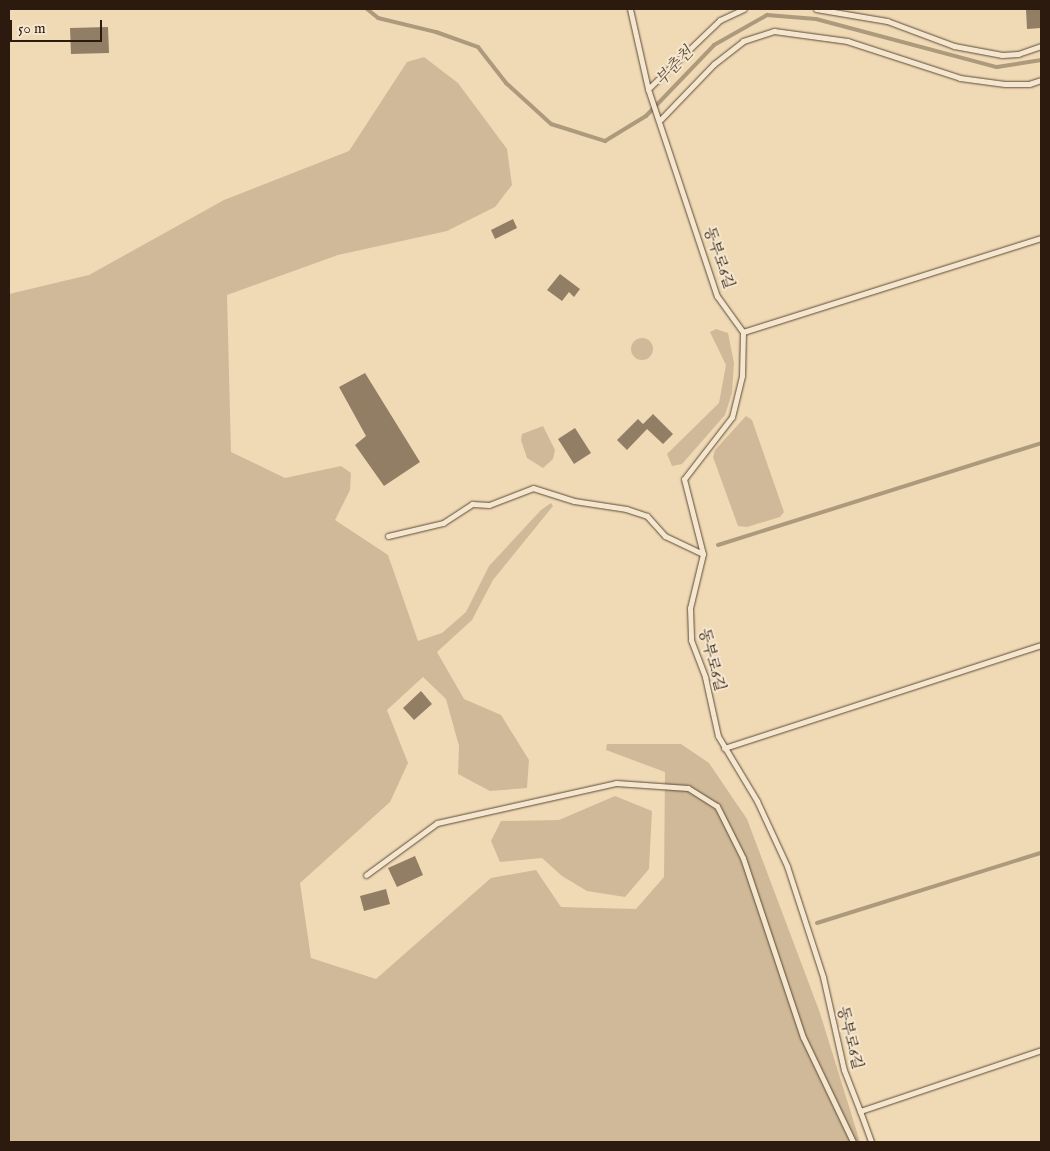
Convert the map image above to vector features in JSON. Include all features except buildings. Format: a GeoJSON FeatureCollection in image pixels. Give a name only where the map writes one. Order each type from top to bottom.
{"type":"FeatureCollection","features":[{"type":"Feature","properties":{"kind":"lane","name":"동부로6길"},"geometry":{"type":"LineString","coordinates":[[630,9],[648,89],[661,120],[717,296],[743,332],[742,376],[732,417],[684,479],[703,554],[690,608],[691,640],[705,677],[718,736],[757,801],[787,866],[823,977],[844,1070],[870,1142]]}},
{"type":"Feature","properties":{"kind":"lane"},"geometry":{"type":"LineString","coordinates":[[648,89],[720,20],[744,9]]}},
{"type":"Feature","properties":{"kind":"lane"},"geometry":{"type":"LineString","coordinates":[[816,9],[887,21],[954,46],[1002,55],[1018,54],[1041,46]]}},
{"type":"Feature","properties":{"kind":"lane"},"geometry":{"type":"LineString","coordinates":[[661,120],[714,64],[743,41],[774,31],[847,41],[960,78],[1005,84],[1029,84],[1041,80]]}},
{"type":"Feature","properties":{"kind":"lane"},"geometry":{"type":"LineString","coordinates":[[743,332],[1041,238]]}},
{"type":"Feature","properties":{"kind":"lane"},"geometry":{"type":"LineString","coordinates":[[388,536],[443,523],[472,504],[489,505],[533,488],[574,501],[626,509],[647,516],[664,536],[703,554]]}},
{"type":"Feature","properties":{"kind":"lane"},"geometry":{"type":"LineString","coordinates":[[724,748],[1041,645]]}},
{"type":"Feature","properties":{"kind":"lane"},"geometry":{"type":"LineString","coordinates":[[366,875],[437,822],[616,784],[688,788],[717,806],[743,858],[803,1038],[853,1142]]}},
{"type":"Feature","properties":{"kind":"lane"},"geometry":{"type":"LineString","coordinates":[[860,1111],[1041,1050]]}},
{"type":"Feature","properties":{"kind":"shaded area"},"geometry":{"type":"Polygon","coordinates":[[[424,57],[458,83],[507,149],[512,185],[495,207],[447,231],[338,255],[227,295],[231,452],[285,478],[341,466],[351,473],[350,490],[335,520],[388,555],[418,641],[442,633],[466,612],[489,566],[541,510],[551,503],[553,506],[493,580],[472,620],[437,652],[464,699],[501,715],[529,760],[527,788],[490,791],[458,774],[459,746],[446,699],[423,677],[387,710],[408,763],[390,802],[300,883],[311,958],[376,979],[491,878],[536,870],[561,907],[636,909],[664,877],[665,772],[606,750],[607,744],[681,744],[709,763],[747,819],[820,1013],[860,1142],[9,1142],[9,294],[89,275],[224,200],[349,151],[407,62],[424,57]]]}},
{"type":"Feature","properties":{"kind":"shaded area"},"geometry":{"type":"Polygon","coordinates":[[[716,329],[728,333],[734,363],[732,393],[725,415],[682,464],[672,466],[667,454],[719,403],[726,365],[710,332],[716,329]]]}},
{"type":"Feature","properties":{"kind":"shaded area"},"geometry":{"type":"Polygon","coordinates":[[[638,338],[646,338],[653,345],[653,353],[646,360],[638,360],[631,353],[631,345],[638,338]]]}},
{"type":"Feature","properties":{"kind":"shaded area"},"geometry":{"type":"Polygon","coordinates":[[[746,416],[752,420],[784,512],[780,517],[747,527],[738,526],[713,457],[715,450],[746,416]]]}},
{"type":"Feature","properties":{"kind":"shaded area"},"geometry":{"type":"Polygon","coordinates":[[[543,426],[555,450],[553,459],[543,468],[527,458],[521,440],[522,434],[543,426]]]}},
{"type":"Feature","properties":{"kind":"shaded area"},"geometry":{"type":"Polygon","coordinates":[[[615,796],[652,811],[649,869],[625,897],[587,891],[562,876],[542,858],[500,862],[491,841],[501,821],[559,820],[615,796]]]}},
{"type":"Feature","properties":{"kind":"waterway","name":"부춘천"},"geometry":{"type":"LineString","coordinates":[[367,9],[378,18],[436,32],[478,47],[506,83],[551,124],[605,141],[646,116],[714,45],[767,15],[816,19],[997,67],[1041,60]]}},
{"type":"Feature","properties":{"kind":"waterway"},"geometry":{"type":"LineString","coordinates":[[718,545],[1041,443]]}},
{"type":"Feature","properties":{"kind":"waterway"},"geometry":{"type":"LineString","coordinates":[[817,923],[1041,853]]}}]}
